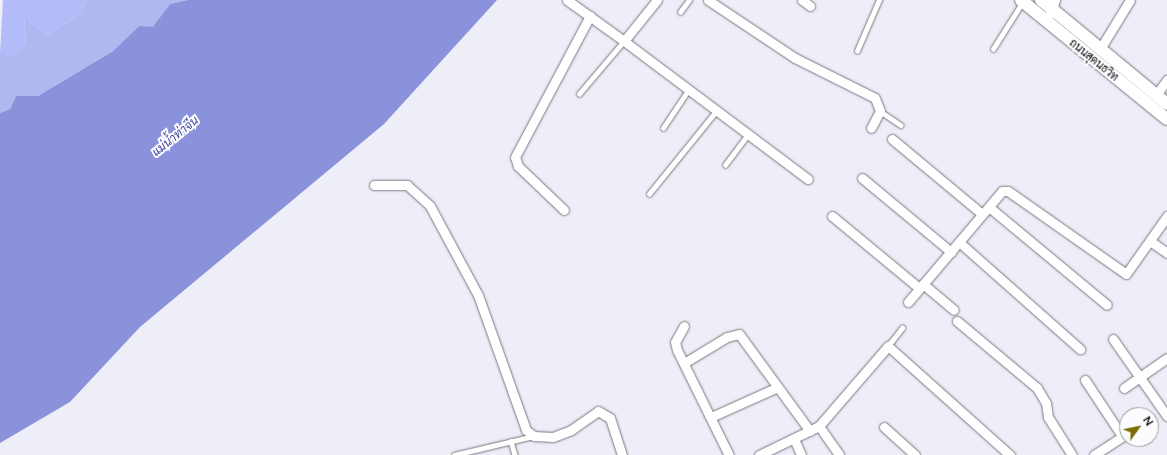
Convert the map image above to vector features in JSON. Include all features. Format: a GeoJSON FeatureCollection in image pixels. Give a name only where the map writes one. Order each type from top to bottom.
{"type":"FeatureCollection","features":[{"type":"Feature","properties":{"kind":"main road","name":"ถนนสุคนธวิท"},"geometry":{"type":"LineString","coordinates":[[1041,0],[1053,4],[1100,49],[1167,104]]}},
{"type":"Feature","properties":{"kind":"main road","name":"ถนนสุคนธวิท"},"geometry":{"type":"LineString","coordinates":[[1022,1],[1167,119]]}},
{"type":"Feature","properties":{"kind":"street"},"geometry":{"type":"LineString","coordinates":[[567,0],[690,89],[808,180]]}},
{"type":"Feature","properties":{"kind":"street"},"geometry":{"type":"LineString","coordinates":[[624,41],[657,0]]}},
{"type":"Feature","properties":{"kind":"street"},"geometry":{"type":"LineString","coordinates":[[708,0],[795,58],[860,88],[879,102],[880,111],[871,128]]}},
{"type":"Feature","properties":{"kind":"street"},"geometry":{"type":"LineString","coordinates":[[802,0],[810,6]]}},
{"type":"Feature","properties":{"kind":"street"},"geometry":{"type":"LineString","coordinates":[[1100,49],[1130,0]]}},
{"type":"Feature","properties":{"kind":"street"},"geometry":{"type":"LineString","coordinates":[[1047,21],[1053,4]]}},
{"type":"Feature","properties":{"kind":"street"},"geometry":{"type":"LineString","coordinates":[[564,210],[518,166],[515,157],[590,16]]}},
{"type":"Feature","properties":{"kind":"street"},"geometry":{"type":"LineString","coordinates":[[1156,95],[1167,80]]}},
{"type":"Feature","properties":{"kind":"street"},"geometry":{"type":"LineString","coordinates":[[892,139],[982,214]]}},
{"type":"Feature","properties":{"kind":"street"},"geometry":{"type":"LineString","coordinates":[[862,178],[951,252]]}},
{"type":"Feature","properties":{"kind":"street"},"geometry":{"type":"LineString","coordinates":[[374,185],[407,185],[430,206],[478,294],[520,418],[534,436],[561,434],[598,411],[610,418],[622,455]]}},
{"type":"Feature","properties":{"kind":"street"},"geometry":{"type":"LineString","coordinates":[[908,302],[1002,191],[1008,191],[1126,274],[1167,216]]}},
{"type":"Feature","properties":{"kind":"street"},"geometry":{"type":"LineString","coordinates":[[989,206],[1107,305]]}},
{"type":"Feature","properties":{"kind":"street"},"geometry":{"type":"LineString","coordinates":[[832,216],[954,310]]}},
{"type":"Feature","properties":{"kind":"street"},"geometry":{"type":"LineString","coordinates":[[1150,241],[1167,253]]}},
{"type":"Feature","properties":{"kind":"street"},"geometry":{"type":"LineString","coordinates":[[959,242],[1080,349]]}},
{"type":"Feature","properties":{"kind":"street"},"geometry":{"type":"LineString","coordinates":[[957,321],[1037,388],[1046,403],[1048,417],[1072,455]]}},
{"type":"Feature","properties":{"kind":"street"},"geometry":{"type":"LineString","coordinates":[[684,326],[675,342],[729,455]]}},
{"type":"Feature","properties":{"kind":"street"},"geometry":{"type":"LineString","coordinates":[[684,363],[727,337],[739,334],[810,431]]}},
{"type":"Feature","properties":{"kind":"street"},"geometry":{"type":"LineString","coordinates":[[1113,339],[1167,416]]}},
{"type":"Feature","properties":{"kind":"street"},"geometry":{"type":"LineString","coordinates":[[758,455],[819,426],[888,346],[1010,455]]}},
{"type":"Feature","properties":{"kind":"street"},"geometry":{"type":"LineString","coordinates":[[1124,388],[1167,358]]}},
{"type":"Feature","properties":{"kind":"street"},"geometry":{"type":"LineString","coordinates":[[1085,380],[1119,426]]}},
{"type":"Feature","properties":{"kind":"street"},"geometry":{"type":"LineString","coordinates":[[711,417],[778,387]]}},
{"type":"Feature","properties":{"kind":"street"},"geometry":{"type":"LineString","coordinates":[[819,426],[839,455]]}},
{"type":"Feature","properties":{"kind":"street"},"geometry":{"type":"LineString","coordinates":[[884,427],[915,455]]}},
{"type":"Feature","properties":{"kind":"street"},"geometry":{"type":"LineString","coordinates":[[1094,455],[1119,438]]}},
{"type":"Feature","properties":{"kind":"street"},"geometry":{"type":"LineString","coordinates":[[794,439],[801,455]]}},
{"type":"Feature","properties":{"kind":"lane"},"geometry":{"type":"LineString","coordinates":[[680,12],[689,0]]}},
{"type":"Feature","properties":{"kind":"lane"},"geometry":{"type":"LineString","coordinates":[[857,51],[879,0]]}},
{"type":"Feature","properties":{"kind":"lane"},"geometry":{"type":"LineString","coordinates":[[993,49],[1022,1]]}},
{"type":"Feature","properties":{"kind":"lane"},"geometry":{"type":"LineString","coordinates":[[579,94],[624,41]]}},
{"type":"Feature","properties":{"kind":"lane"},"geometry":{"type":"LineString","coordinates":[[664,128],[690,89]]}},
{"type":"Feature","properties":{"kind":"lane"},"geometry":{"type":"LineString","coordinates":[[649,194],[717,110]]}},
{"type":"Feature","properties":{"kind":"lane"},"geometry":{"type":"LineString","coordinates":[[880,111],[901,125]]}},
{"type":"Feature","properties":{"kind":"lane"},"geometry":{"type":"LineString","coordinates":[[725,164],[748,134]]}},
{"type":"Feature","properties":{"kind":"lane"},"geometry":{"type":"LineString","coordinates":[[888,346],[902,328]]}},
{"type":"Feature","properties":{"kind":"lane"},"geometry":{"type":"LineString","coordinates":[[454,455],[534,436]]}},
{"type":"Feature","properties":{"kind":"lane"},"geometry":{"type":"LineString","coordinates":[[511,441],[515,455]]}},
{"type":"Feature","properties":{"kind":"shaded area"},"geometry":{"type":"Polygon","coordinates":[[[3,0],[87,0],[81,14],[47,35],[24,17],[26,44],[15,58],[0,53],[3,0]]]}},
{"type":"Feature","properties":{"kind":"shaded area"},"geometry":{"type":"Polygon","coordinates":[[[87,0],[188,0],[170,4],[153,28],[139,26],[113,51],[38,96],[16,96],[10,109],[0,113],[0,53],[26,44],[24,17],[47,35],[81,14],[87,0]]]}},
{"type":"Feature","properties":{"kind":"water","name":"แม่น้ำท่าจีน"},"geometry":{"type":"Polygon","coordinates":[[[188,0],[497,0],[384,124],[140,327],[70,402],[0,443],[0,113],[10,109],[16,96],[38,96],[113,51],[139,26],[153,27],[170,4],[188,0]]]}}]}
